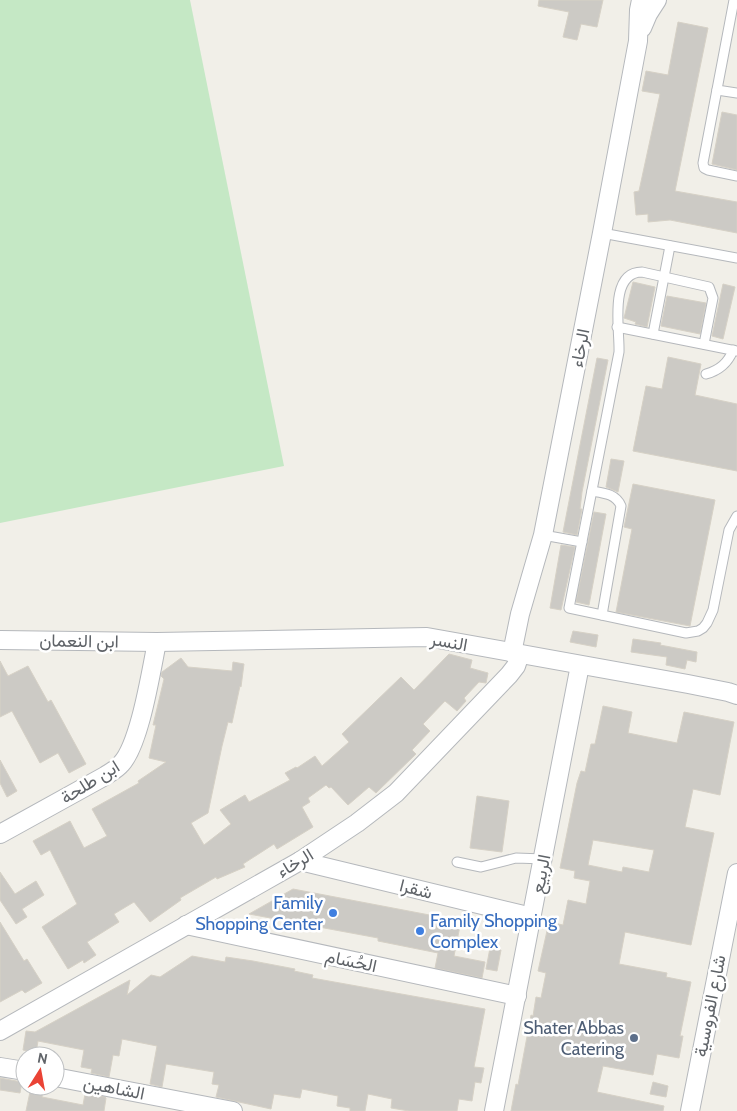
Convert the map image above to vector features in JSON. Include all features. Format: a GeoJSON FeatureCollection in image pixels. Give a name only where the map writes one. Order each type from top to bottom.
{"type":"FeatureCollection","features":[{"type":"Feature","properties":{"kind":"street","name":"الرخاء"},"geometry":{"type":"LineString","coordinates":[[638,41],[638,10],[641,0]]}},
{"type":"Feature","properties":{"kind":"street","name":"الرخاء"},"geometry":{"type":"LineString","coordinates":[[0,1031],[300,861],[357,823],[396,793],[513,671],[520,614],[543,535],[638,41],[648,14],[657,0]]}},
{"type":"Feature","properties":{"kind":"street","name":"النسر"},"geometry":{"type":"LineString","coordinates":[[157,642],[427,637],[720,690],[737,695]]}},
{"type":"Feature","properties":{"kind":"street","name":"ابن النعمان"},"geometry":{"type":"LineString","coordinates":[[0,640],[157,642]]}},
{"type":"Feature","properties":{"kind":"street","name":"ابن طلحة"},"geometry":{"type":"LineString","coordinates":[[0,834],[106,776],[121,765],[136,737],[157,642]]}},
{"type":"Feature","properties":{"kind":"street","name":"الربيع"},"geometry":{"type":"LineString","coordinates":[[494,1111],[580,665]]}},
{"type":"Feature","properties":{"kind":"street","name":"شقرا"},"geometry":{"type":"LineString","coordinates":[[300,861],[532,917]]}},
{"type":"Feature","properties":{"kind":"street","name":"شارع الفروسية"},"geometry":{"type":"LineString","coordinates":[[690,1111],[737,873]]}},
{"type":"Feature","properties":{"kind":"street","name":"الحُسَام"},"geometry":{"type":"LineString","coordinates":[[186,925],[517,996]]}},
{"type":"Feature","properties":{"kind":"street"},"geometry":{"type":"LineString","coordinates":[[0,1067],[15,1070]]}},
{"type":"Feature","properties":{"kind":"street","name":"الشاهين"},"geometry":{"type":"LineString","coordinates":[[65,1079],[233,1111]]}},
{"type":"Feature","properties":{"kind":"lane"},"geometry":{"type":"LineString","coordinates":[[734,0],[703,163],[704,168],[708,170],[737,176]]}},
{"type":"Feature","properties":{"kind":"lane"},"geometry":{"type":"LineString","coordinates":[[717,90],[737,93]]}},
{"type":"Feature","properties":{"kind":"lane"},"geometry":{"type":"LineString","coordinates":[[602,234],[737,258]]}},
{"type":"Feature","properties":{"kind":"lane"},"geometry":{"type":"LineString","coordinates":[[653,334],[670,246]]}},
{"type":"Feature","properties":{"kind":"lane"},"geometry":{"type":"LineString","coordinates":[[704,344],[714,298],[709,287],[642,272],[628,276],[622,285],[618,307],[619,352],[569,608],[686,633],[698,631],[703,628],[713,610],[729,530],[737,516]]}},
{"type":"Feature","properties":{"kind":"lane"},"geometry":{"type":"LineString","coordinates":[[617,327],[735,350],[718,370],[706,374]]}},
{"type":"Feature","properties":{"kind":"lane"},"geometry":{"type":"LineString","coordinates":[[592,491],[612,495],[619,501],[621,506],[602,615]]}},
{"type":"Feature","properties":{"kind":"lane"},"geometry":{"type":"LineString","coordinates":[[543,535],[582,542]]}},
{"type":"Feature","properties":{"kind":"lane"},"geometry":{"type":"LineString","coordinates":[[457,862],[481,867],[516,858],[544,859]]}},
{"type":"Feature","properties":{"kind":"green space"},"geometry":{"type":"Polygon","coordinates":[[[0,0],[190,0],[284,466],[0,523],[0,0]]]}},
{"type":"Feature","properties":{"kind":"building"},"geometry":{"type":"Polygon","coordinates":[[[539,0],[603,0],[597,27],[581,24],[577,40],[563,37],[569,12],[538,6],[539,0]]]}},
{"type":"Feature","properties":{"kind":"building"},"geometry":{"type":"Polygon","coordinates":[[[678,22],[708,28],[675,191],[737,202],[737,233],[670,220],[648,222],[648,214],[636,215],[634,192],[639,191],[660,94],[642,91],[646,71],[668,75],[678,22]]]}},
{"type":"Feature","properties":{"kind":"building"},"geometry":{"type":"Polygon","coordinates":[[[722,112],[737,115],[737,170],[712,164],[722,112]]]}},
{"type":"Feature","properties":{"kind":"building"},"geometry":{"type":"Polygon","coordinates":[[[633,282],[655,287],[647,327],[635,324],[636,322],[624,318],[633,282]]]}},
{"type":"Feature","properties":{"kind":"building"},"geometry":{"type":"Polygon","coordinates":[[[723,284],[735,287],[723,339],[712,336],[723,284]]]}},
{"type":"Feature","properties":{"kind":"building"},"geometry":{"type":"Polygon","coordinates":[[[667,296],[706,303],[700,334],[661,326],[667,296]]]}},
{"type":"Feature","properties":{"kind":"building"},"geometry":{"type":"Polygon","coordinates":[[[668,357],[701,364],[695,395],[737,404],[737,471],[633,451],[646,386],[662,389],[668,357]]]}},
{"type":"Feature","properties":{"kind":"building"},"geometry":{"type":"Polygon","coordinates":[[[597,358],[608,360],[582,492],[580,509],[582,509],[577,535],[563,532],[597,358]]]}},
{"type":"Feature","properties":{"kind":"building"},"geometry":{"type":"Polygon","coordinates":[[[611,459],[624,461],[618,492],[606,487],[611,459]]]}},
{"type":"Feature","properties":{"kind":"building"},"geometry":{"type":"Polygon","coordinates":[[[633,484],[715,500],[690,626],[616,612],[632,529],[624,527],[633,484]]]}},
{"type":"Feature","properties":{"kind":"building"},"geometry":{"type":"Polygon","coordinates":[[[594,512],[606,514],[589,605],[576,602],[594,512]]]}},
{"type":"Feature","properties":{"kind":"building"},"geometry":{"type":"Polygon","coordinates":[[[561,545],[575,547],[561,610],[550,608],[561,545]]]}},
{"type":"Feature","properties":{"kind":"building"},"geometry":{"type":"Polygon","coordinates":[[[573,631],[598,635],[596,647],[570,642],[573,631]]]}},
{"type":"Feature","properties":{"kind":"building"},"geometry":{"type":"Polygon","coordinates":[[[633,639],[661,643],[660,645],[697,652],[696,662],[687,660],[685,669],[666,665],[667,657],[631,652],[633,639]]]}},
{"type":"Feature","properties":{"kind":"building"},"geometry":{"type":"Polygon","coordinates":[[[449,654],[472,660],[470,668],[488,673],[486,683],[479,682],[464,698],[466,701],[457,711],[445,701],[423,724],[430,731],[412,750],[416,754],[376,793],[369,787],[348,805],[331,787],[329,788],[326,785],[308,798],[310,802],[302,807],[313,827],[277,849],[274,844],[243,864],[245,867],[217,879],[216,877],[180,898],[181,900],[150,922],[134,902],[114,914],[119,922],[87,942],[96,955],[84,963],[83,960],[68,969],[42,927],[77,904],[50,850],[41,855],[33,841],[70,821],[84,848],[107,836],[92,809],[139,783],[138,781],[166,762],[149,758],[156,725],[153,725],[164,679],[161,676],[162,672],[181,658],[188,667],[232,671],[233,662],[244,664],[241,687],[232,723],[228,722],[208,813],[191,823],[204,845],[231,824],[220,810],[245,795],[249,802],[290,780],[285,773],[297,768],[315,756],[322,766],[349,742],[342,734],[401,677],[414,690],[449,654]]]}},
{"type":"Feature","properties":{"kind":"building"},"geometry":{"type":"Polygon","coordinates":[[[0,661],[8,676],[28,666],[48,702],[51,700],[86,764],[69,773],[58,753],[40,763],[12,711],[0,717],[0,661]]]}},
{"type":"Feature","properties":{"kind":"building"},"geometry":{"type":"Polygon","coordinates":[[[603,706],[632,712],[628,733],[677,743],[684,712],[734,722],[720,795],[693,789],[685,827],[714,833],[691,945],[625,932],[619,964],[667,973],[666,977],[691,982],[680,1036],[683,1036],[679,1058],[657,1054],[653,1075],[603,1066],[597,1092],[664,1106],[663,1111],[511,1111],[516,1084],[518,1085],[531,1015],[533,1016],[536,997],[541,998],[546,973],[538,971],[549,922],[563,925],[568,900],[586,904],[590,881],[574,878],[575,871],[560,868],[577,783],[581,771],[585,772],[591,744],[595,744],[603,706]],[[593,840],[588,865],[622,872],[623,867],[649,872],[654,850],[593,840]]]}},
{"type":"Feature","properties":{"kind":"building"},"geometry":{"type":"Polygon","coordinates":[[[0,760],[17,791],[7,797],[0,783],[0,760]]]}},
{"type":"Feature","properties":{"kind":"building"},"geometry":{"type":"Polygon","coordinates":[[[477,796],[509,801],[502,852],[470,848],[477,796]]]}},
{"type":"Feature","properties":{"kind":"building"},"geometry":{"type":"Polygon","coordinates":[[[0,872],[15,894],[36,881],[44,895],[22,909],[27,917],[16,924],[0,900],[0,872]]]}},
{"type":"Feature","properties":{"kind":"building"},"geometry":{"type":"Polygon","coordinates":[[[293,889],[461,921],[454,956],[485,962],[482,978],[435,968],[438,953],[378,941],[378,938],[249,914],[293,889]]]}},
{"type":"Feature","properties":{"kind":"building"},"geometry":{"type":"Polygon","coordinates":[[[0,922],[24,961],[27,959],[42,983],[25,993],[22,990],[0,1002],[0,922]]]}},
{"type":"Feature","properties":{"kind":"building"},"geometry":{"type":"Polygon","coordinates":[[[490,948],[501,950],[497,971],[486,969],[490,948]]]}},
{"type":"Feature","properties":{"kind":"building"},"geometry":{"type":"Polygon","coordinates":[[[192,956],[225,962],[226,957],[295,969],[294,971],[313,975],[312,978],[485,1009],[474,1067],[484,1068],[481,1083],[475,1082],[472,1101],[459,1099],[457,1111],[409,1111],[391,1108],[392,1099],[368,1094],[365,1111],[350,1111],[350,1108],[337,1106],[338,1096],[302,1089],[300,1098],[274,1094],[271,1109],[216,1097],[219,1085],[212,1084],[214,1072],[166,1064],[162,1087],[150,1084],[157,1046],[122,1039],[119,1056],[113,1055],[109,1077],[91,1073],[92,1069],[81,1067],[84,1050],[38,1041],[37,1046],[24,1046],[26,1031],[35,1032],[130,980],[127,995],[151,975],[160,977],[192,956]]]}},
{"type":"Feature","properties":{"kind":"building"},"geometry":{"type":"Polygon","coordinates":[[[0,1078],[15,1081],[15,1092],[0,1090],[0,1078]]]}},
{"type":"Feature","properties":{"kind":"building"},"geometry":{"type":"Polygon","coordinates":[[[653,1082],[668,1086],[666,1097],[650,1094],[653,1082]]]}},
{"type":"Feature","properties":{"kind":"building"},"geometry":{"type":"Polygon","coordinates":[[[85,1094],[106,1098],[104,1111],[26,1111],[29,1096],[42,1096],[83,1105],[85,1094]]]}},
{"type":"Feature","properties":{"kind":"place","name":"Family Shopping Center"},"geometry":{"type":"Point","coordinates":[333,913]}},
{"type":"Feature","properties":{"kind":"place","name":"Family Shopping Complex"},"geometry":{"type":"Point","coordinates":[420,931]}},
{"type":"Feature","properties":{"kind":"place","name":"Shater Abbas Catering"},"geometry":{"type":"Point","coordinates":[634,1038]}}]}
